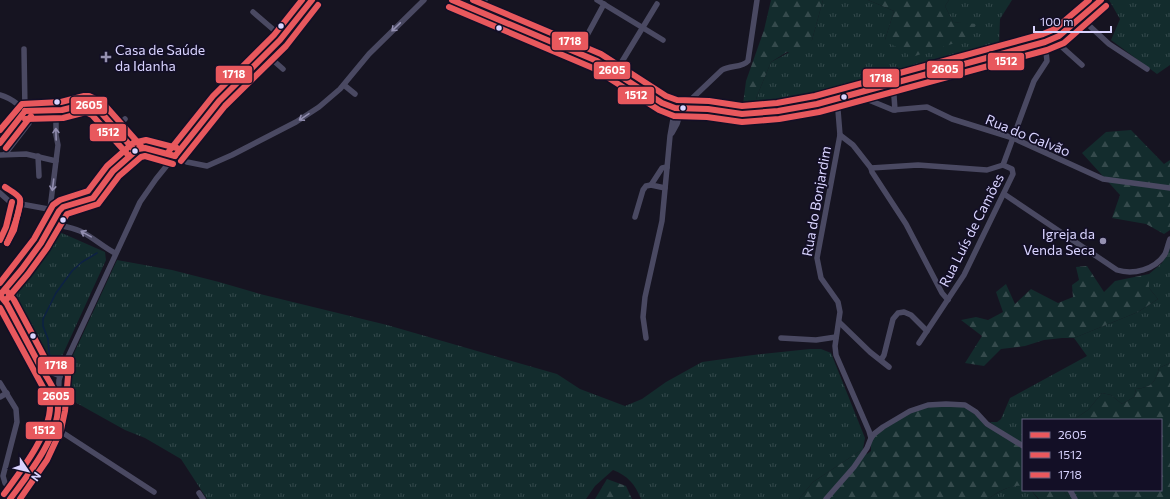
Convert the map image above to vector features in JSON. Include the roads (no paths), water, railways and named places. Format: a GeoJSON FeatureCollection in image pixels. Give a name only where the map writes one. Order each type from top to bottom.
{"type":"FeatureCollection","features":[{"type":"Feature","properties":{"kind":"street"},"geometry":{"type":"LineString","coordinates":[[10,499],[39,457],[54,427],[58,405],[59,378],[115,253],[140,202],[174,156],[220,101],[267,54],[312,0]]}},
{"type":"Feature","properties":{"kind":"street"},"geometry":{"type":"LineString","coordinates":[[58,405],[52,386],[0,295],[41,243],[58,211],[70,204],[93,198],[113,171],[138,149],[145,148],[174,156],[188,162],[207,166],[232,155],[296,122],[319,107],[344,85],[369,54],[424,0]]}},
{"type":"Feature","properties":{"kind":"street"},"geometry":{"type":"LineString","coordinates":[[452,0],[597,61],[656,100],[675,108],[742,114],[817,104],[1046,42],[1059,36],[1101,0]]}},
{"type":"Feature","properties":{"kind":"street"},"geometry":{"type":"LineString","coordinates":[[480,12],[485,0]]}},
{"type":"Feature","properties":{"kind":"street"},"geometry":{"type":"LineString","coordinates":[[597,0],[663,40]]}},
{"type":"Feature","properties":{"kind":"street"},"geometry":{"type":"LineString","coordinates":[[670,139],[682,108],[722,70],[745,64],[748,61],[757,0]]}},
{"type":"Feature","properties":{"kind":"street"},"geometry":{"type":"LineString","coordinates":[[578,52],[604,4]]}},
{"type":"Feature","properties":{"kind":"street"},"geometry":{"type":"LineString","coordinates":[[615,73],[657,4]]}},
{"type":"Feature","properties":{"kind":"street"},"geometry":{"type":"LineString","coordinates":[[253,12],[282,37]]}},
{"type":"Feature","properties":{"kind":"street"},"geometry":{"type":"LineString","coordinates":[[1081,18],[1109,44],[1147,69]]}},
{"type":"Feature","properties":{"kind":"street"},"geometry":{"type":"LineString","coordinates":[[1053,39],[1082,65]]}},
{"type":"Feature","properties":{"kind":"street","name":"Rua Luís de Camões"},"geometry":{"type":"LineString","coordinates":[[919,343],[964,275],[1013,174],[1012,169],[1003,165],[1034,81],[1047,61],[1046,42]]}},
{"type":"Feature","properties":{"kind":"street"},"geometry":{"type":"LineString","coordinates":[[0,143],[25,111],[24,49]]}},
{"type":"Feature","properties":{"kind":"street"},"geometry":{"type":"LineString","coordinates":[[267,54],[283,69]]}},
{"type":"Feature","properties":{"kind":"street"},"geometry":{"type":"LineString","coordinates":[[894,83],[896,110]]}},
{"type":"Feature","properties":{"kind":"street"},"geometry":{"type":"LineString","coordinates":[[344,85],[355,94]]}},
{"type":"Feature","properties":{"kind":"street","name":"Rua do Galvão"},"geometry":{"type":"LineString","coordinates":[[859,92],[864,98],[896,110],[927,107],[952,119],[1013,138],[1103,179],[1170,188]]}},
{"type":"Feature","properties":{"kind":"street"},"geometry":{"type":"LineString","coordinates":[[0,95],[25,111],[30,119],[29,123],[2,155]]}},
{"type":"Feature","properties":{"kind":"street","name":"Rua do Bonjardim"},"geometry":{"type":"LineString","coordinates":[[837,98],[840,135],[816,258],[821,278],[838,302],[840,322],[836,337],[836,355],[869,431],[870,438]]}},
{"type":"Feature","properties":{"kind":"street"},"geometry":{"type":"LineString","coordinates":[[25,111],[62,110],[86,104],[97,108],[135,151]]}},
{"type":"Feature","properties":{"kind":"street"},"geometry":{"type":"LineString","coordinates":[[646,338],[643,317],[645,297],[661,228],[670,139],[675,108]]}},
{"type":"Feature","properties":{"kind":"street"},"geometry":{"type":"LineString","coordinates":[[46,111],[53,116],[56,121],[58,145],[50,209]]}},
{"type":"Feature","properties":{"kind":"street"},"geometry":{"type":"LineString","coordinates":[[115,129],[125,119]]}},
{"type":"Feature","properties":{"kind":"street"},"geometry":{"type":"LineString","coordinates":[[840,135],[853,145],[871,168],[872,172],[906,224],[942,293],[948,300]]}},
{"type":"Feature","properties":{"kind":"street"},"geometry":{"type":"LineString","coordinates":[[2,155],[26,154],[56,161]]}},
{"type":"Feature","properties":{"kind":"street"},"geometry":{"type":"LineString","coordinates":[[38,156],[39,176]]}},
{"type":"Feature","properties":{"kind":"street"},"geometry":{"type":"LineString","coordinates":[[871,168],[918,165],[987,170],[1003,165]]}},
{"type":"Feature","properties":{"kind":"street"},"geometry":{"type":"LineString","coordinates":[[651,185],[662,168],[667,167]]}},
{"type":"Feature","properties":{"kind":"street"},"geometry":{"type":"LineString","coordinates":[[635,217],[643,190],[646,186],[651,185],[665,188]]}},
{"type":"Feature","properties":{"kind":"street"},"geometry":{"type":"LineString","coordinates":[[0,193],[12,202],[58,211]]}},
{"type":"Feature","properties":{"kind":"street"},"geometry":{"type":"LineString","coordinates":[[1004,194],[1117,270],[1125,272],[1148,269],[1154,266],[1165,254],[1170,240]]}},
{"type":"Feature","properties":{"kind":"street"},"geometry":{"type":"LineString","coordinates":[[0,240],[6,227],[12,202]]}},
{"type":"Feature","properties":{"kind":"street"},"geometry":{"type":"LineString","coordinates":[[52,224],[79,230],[115,253]]}},
{"type":"Feature","properties":{"kind":"street"},"geometry":{"type":"LineString","coordinates":[[881,360],[884,355],[893,318],[898,313],[904,312],[911,315],[927,331]]}},
{"type":"Feature","properties":{"kind":"street"},"geometry":{"type":"LineString","coordinates":[[840,322],[870,352],[889,367]]}},
{"type":"Feature","properties":{"kind":"street"},"geometry":{"type":"LineString","coordinates":[[781,338],[816,340],[836,337]]}},
{"type":"Feature","properties":{"kind":"street"},"geometry":{"type":"LineString","coordinates":[[41,368],[59,378]]}},
{"type":"Feature","properties":{"kind":"street"},"geometry":{"type":"LineString","coordinates":[[46,376],[52,380],[59,378]]}},
{"type":"Feature","properties":{"kind":"street"},"geometry":{"type":"LineString","coordinates":[[0,383],[16,409],[17,422],[4,476],[6,483],[14,494]]}},
{"type":"Feature","properties":{"kind":"street"},"geometry":{"type":"LineString","coordinates":[[0,397],[7,393]]}},
{"type":"Feature","properties":{"kind":"street"},"geometry":{"type":"LineString","coordinates":[[826,499],[854,467],[867,448],[870,438],[883,427],[910,411],[928,405],[965,405],[976,412],[987,424],[1022,445]]}},
{"type":"Feature","properties":{"kind":"street"},"geometry":{"type":"LineString","coordinates":[[54,427],[154,492]]}},
{"type":"Feature","properties":{"kind":"street"},"geometry":{"type":"LineString","coordinates":[[199,493],[203,499]]}},
{"type":"Feature","properties":{"kind":"waterway"},"geometry":{"type":"LineString","coordinates":[[53,365],[49,353],[48,339],[43,326],[43,319],[56,293],[72,271],[82,262],[97,253]]}},
{"type":"Feature","properties":{"kind":"place","name":"Casa de Saúde da Idanha"},"geometry":{"type":"Point","coordinates":[106,57]}},
{"type":"Feature","properties":{"kind":"place","name":"Igreja da Venda Seca"},"geometry":{"type":"Point","coordinates":[1103,241]}}]}
